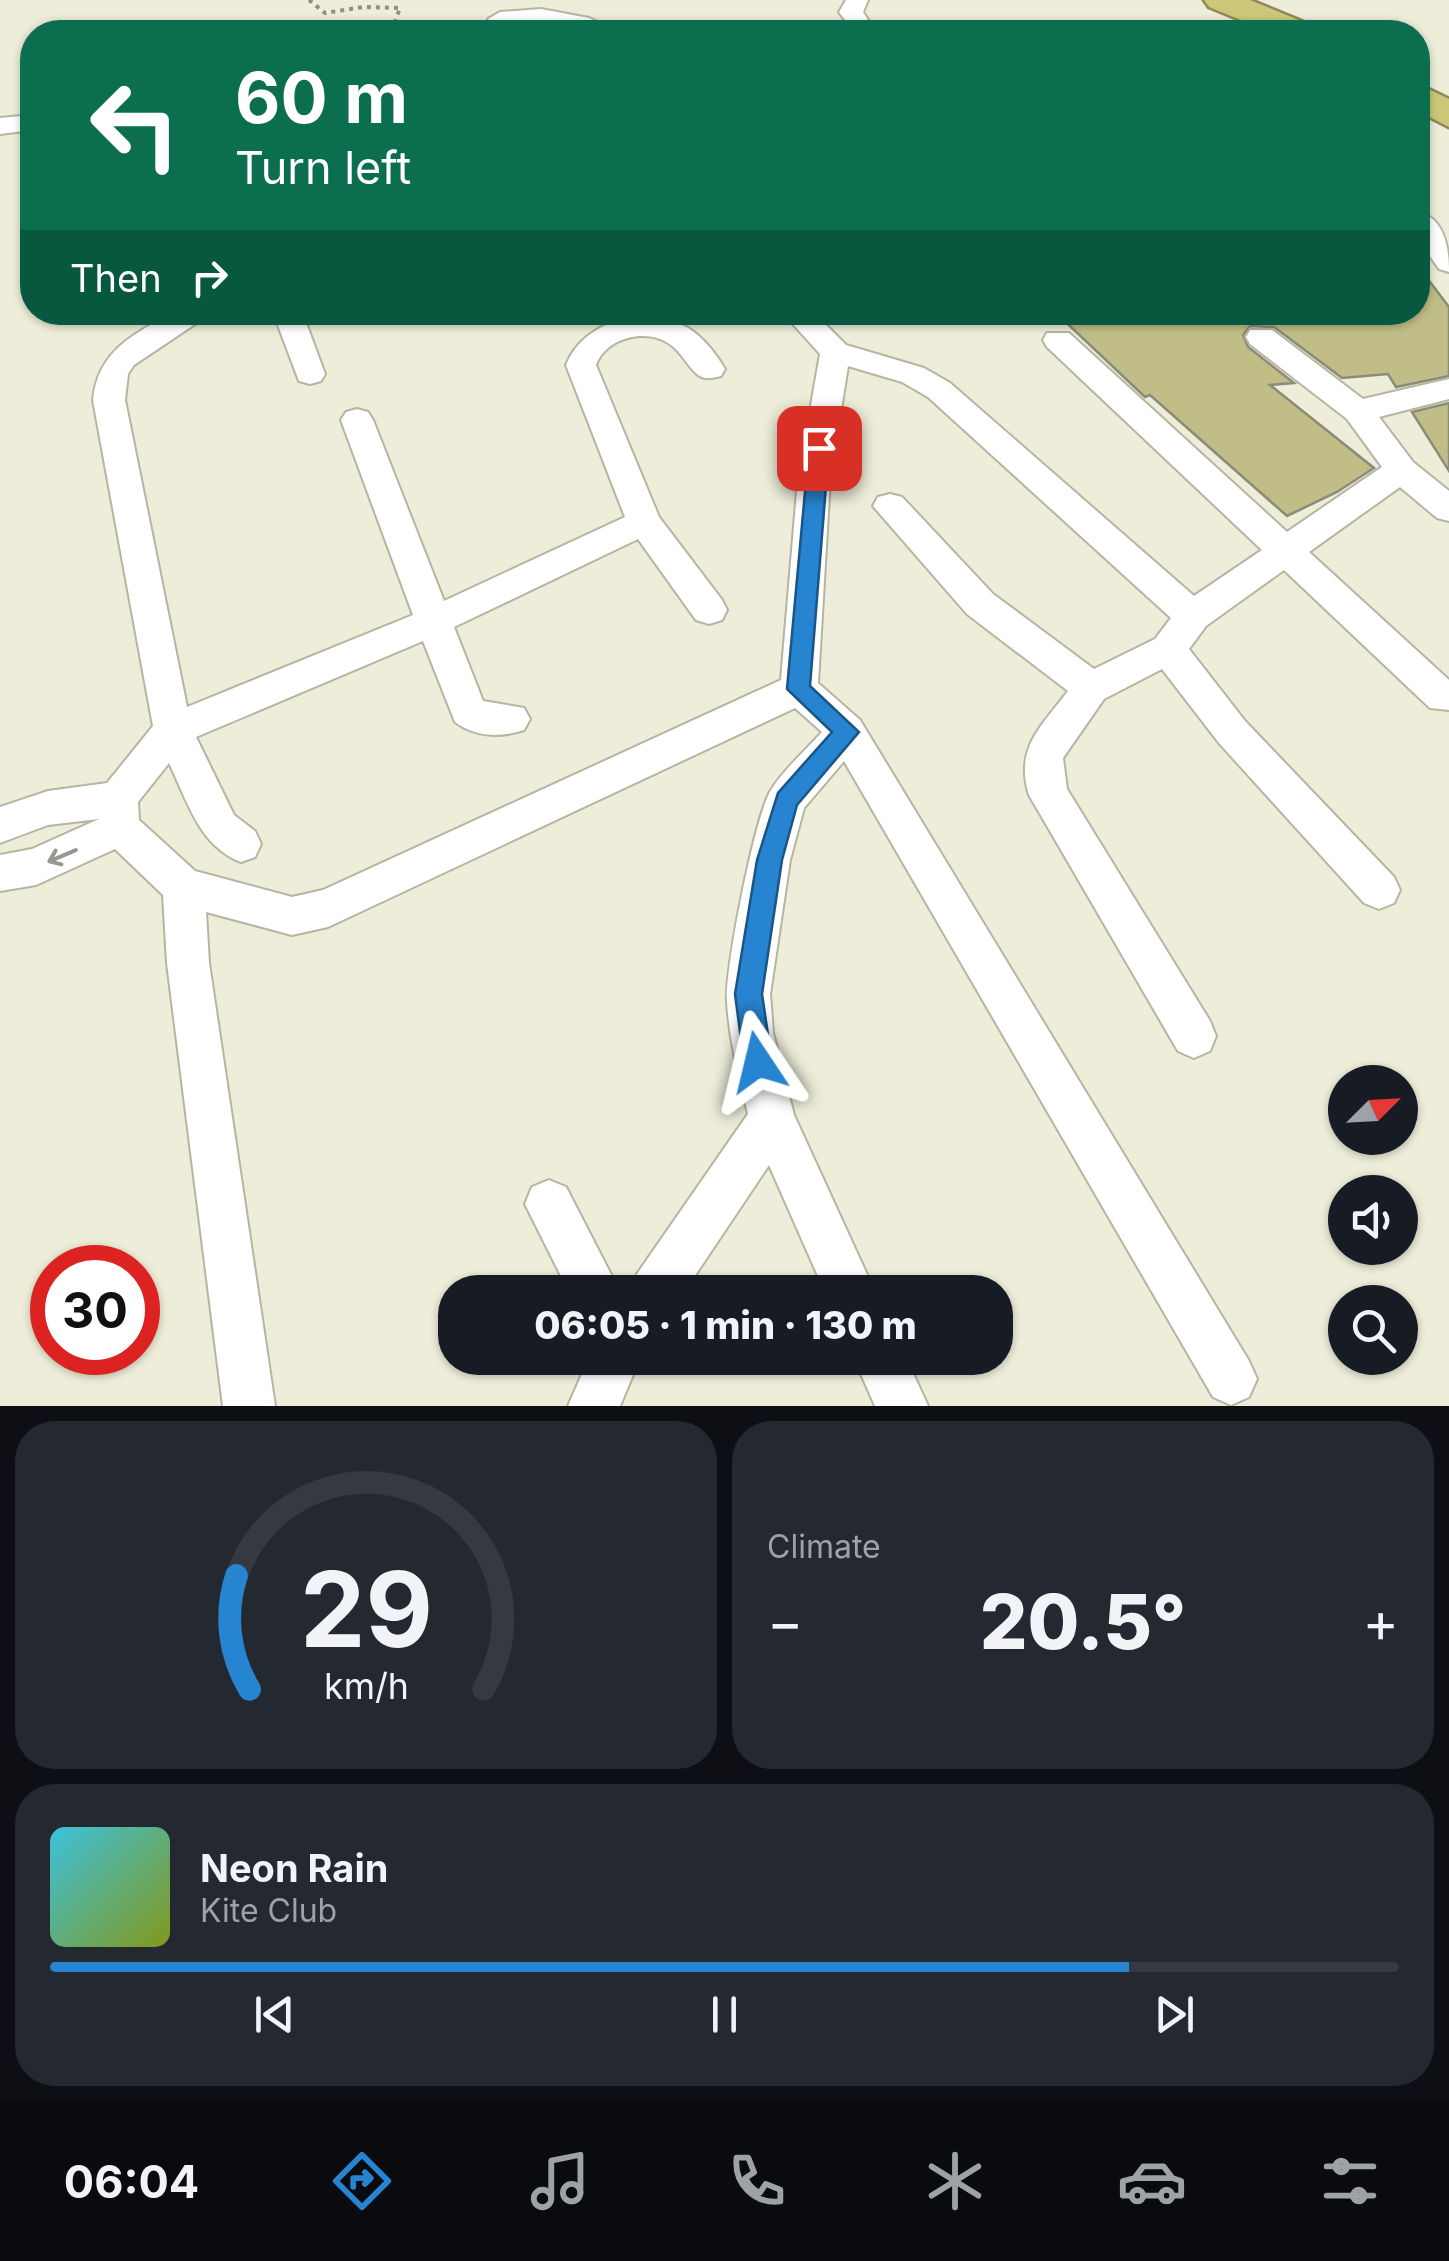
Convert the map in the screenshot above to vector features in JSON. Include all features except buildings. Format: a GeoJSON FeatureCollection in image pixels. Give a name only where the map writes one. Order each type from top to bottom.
{"type":"FeatureCollection","features":[{"type":"Feature","properties":{"kind":"highway"},"geometry":{"type":"LineString","coordinates":[[1220,0],[1269,20]]}},
{"type":"Feature","properties":{"kind":"street"},"geometry":{"type":"LineString","coordinates":[[500,19],[518,15],[571,20]]}},
{"type":"Feature","properties":{"kind":"street"},"geometry":{"type":"LineString","coordinates":[[1430,237],[1449,263]]}},
{"type":"Feature","properties":{"kind":"street"},"geometry":{"type":"LineString","coordinates":[[178,325],[128,354],[114,369],[109,400],[172,730],[220,828],[241,844]]}},
{"type":"Feature","properties":{"kind":"street"},"geometry":{"type":"LineString","coordinates":[[292,325],[310,374]]}},
{"type":"Feature","properties":{"kind":"street"},"geometry":{"type":"LineString","coordinates":[[709,610],[644,522],[581,365],[582,356],[600,339],[643,325],[658,326],[685,340],[710,369]]}},
{"type":"Feature","properties":{"kind":"street"},"geometry":{"type":"LineString","coordinates":[[808,325],[834,352],[914,375],[939,390],[1193,616]]}},
{"type":"Feature","properties":{"kind":"street"},"geometry":{"type":"LineString","coordinates":[[1261,337],[1358,411],[1401,470],[1449,509]]}},
{"type":"Feature","properties":{"kind":"street"},"geometry":{"type":"LineString","coordinates":[[1058,340],[1443,697]]}},
{"type":"Feature","properties":{"kind":"street"},"geometry":{"type":"LineString","coordinates":[[799,689],[814,479],[834,352]]}},
{"type":"Feature","properties":{"kind":"street"},"geometry":{"type":"LineString","coordinates":[[1358,411],[1449,388]]}},
{"type":"Feature","properties":{"kind":"street"},"geometry":{"type":"LineString","coordinates":[[356,420],[468,711],[478,719],[511,719]]}},
{"type":"Feature","properties":{"kind":"street"},"geometry":{"type":"LineString","coordinates":[[1194,1036],[1049,795],[1042,777],[1044,754],[1090,688],[1168,649],[1193,616],[1401,470]]}},
{"type":"Feature","properties":{"kind":"street"},"geometry":{"type":"LineString","coordinates":[[890,506],[980,604],[1090,688]]}},
{"type":"Feature","properties":{"kind":"street"},"geometry":{"type":"LineString","coordinates":[[0,873],[36,867],[119,813],[172,730],[432,622],[644,522]]}},
{"type":"Feature","properties":{"kind":"street"},"geometry":{"type":"LineString","coordinates":[[1168,649],[1232,732],[1379,890]]}},
{"type":"Feature","properties":{"kind":"street"},"geometry":{"type":"LineString","coordinates":[[799,689],[847,732],[1231,1379]]}},
{"type":"Feature","properties":{"kind":"street"},"geometry":{"type":"LineString","coordinates":[[0,825],[48,808],[119,813],[183,888],[292,916],[328,908],[799,689]]}},
{"type":"Feature","properties":{"kind":"street"},"geometry":{"type":"LineString","coordinates":[[842,1275],[772,1119],[751,1033],[748,994],[770,860],[786,800],[847,732]]}},
{"type":"Feature","properties":{"kind":"street"},"geometry":{"type":"LineString","coordinates":[[183,888],[188,963],[250,1406]]}},
{"type":"Feature","properties":{"kind":"street"},"geometry":{"type":"LineString","coordinates":[[666,1275],[772,1119]]}},
{"type":"Feature","properties":{"kind":"street"},"geometry":{"type":"LineString","coordinates":[[549,1204],[586,1275]]}},
{"type":"Feature","properties":{"kind":"street"},"geometry":{"type":"LineString","coordinates":[[594,1406],[608,1375]]}},
{"type":"Feature","properties":{"kind":"street"},"geometry":{"type":"LineString","coordinates":[[888,1375],[902,1406]]}},
{"type":"Feature","properties":{"kind":"path"},"geometry":{"type":"LineString","coordinates":[[309,0],[325,13],[363,7],[400,8],[396,20]]}},
{"type":"Feature","properties":{"kind":"route"},"geometry":{"type":"LineString","coordinates":[[758,1062],[748,994],[770,860],[786,800],[847,732],[799,689],[819,448]]}}]}
